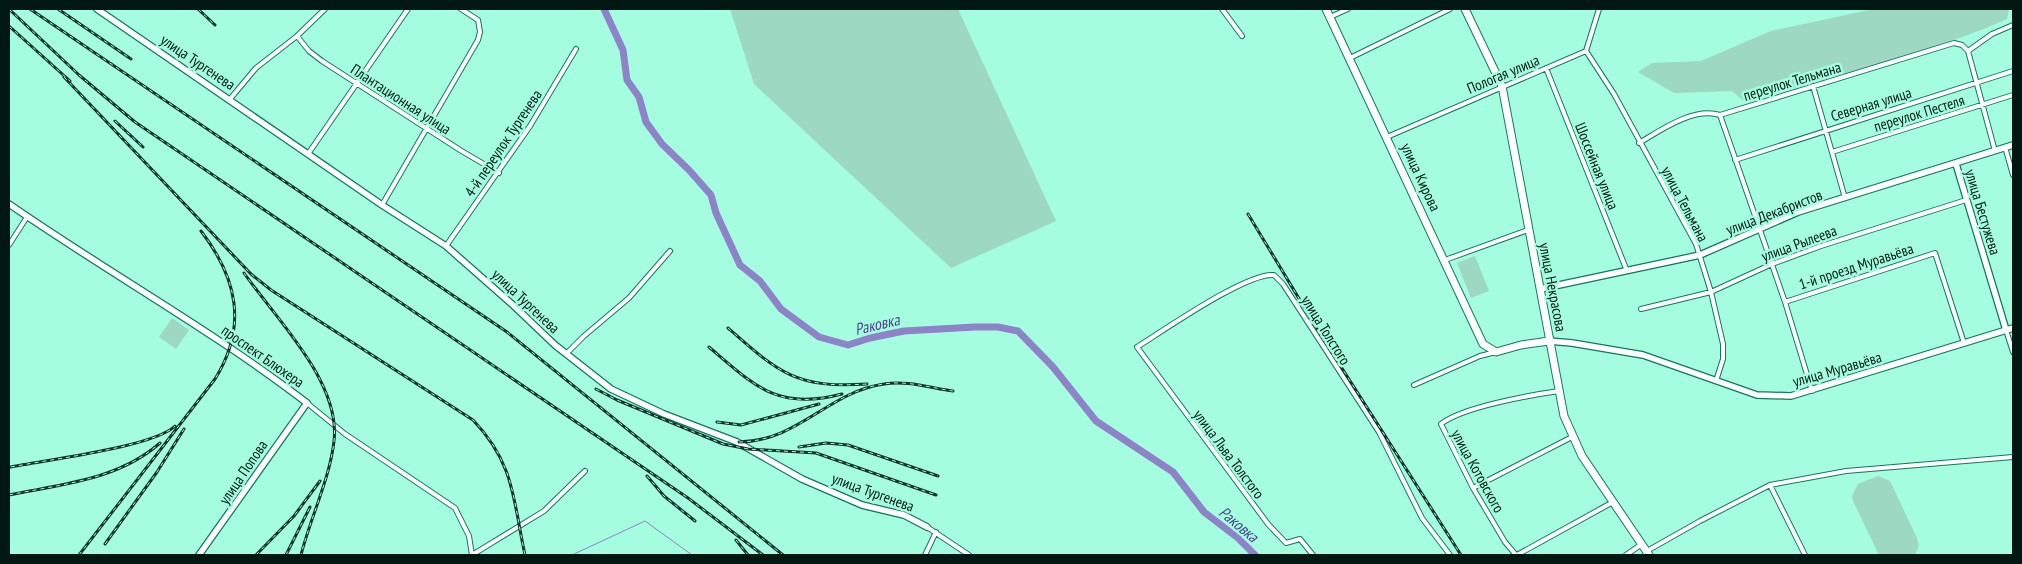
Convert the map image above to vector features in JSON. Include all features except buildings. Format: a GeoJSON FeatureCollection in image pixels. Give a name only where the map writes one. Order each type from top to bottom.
{"type":"FeatureCollection","features":[{"type":"Feature","properties":{"kind":"highway","name":"улица Кирова"},"geometry":{"type":"LineString","coordinates":[[1326,9],[1483,344],[1496,352]]}},
{"type":"Feature","properties":{"kind":"highway","name":"улица Некрасова"},"geometry":{"type":"LineString","coordinates":[[1465,9],[1502,86],[1564,416],[1572,437],[1648,553]]}},
{"type":"Feature","properties":{"kind":"highway"},"geometry":{"type":"LineString","coordinates":[[1496,352],[1521,345],[1550,341]]}},
{"type":"Feature","properties":{"kind":"street","name":"улица Тургенева"},"geometry":{"type":"LineString","coordinates":[[97,9],[382,205],[446,246],[566,354],[611,389],[664,414],[737,442],[802,479],[862,505],[904,515],[936,532],[969,555]]}},
{"type":"Feature","properties":{"kind":"street"},"geometry":{"type":"LineString","coordinates":[[230,99],[256,68],[297,36],[325,9]]}},
{"type":"Feature","properties":{"kind":"street"},"geometry":{"type":"LineString","coordinates":[[308,154],[408,9]]}},
{"type":"Feature","properties":{"kind":"street"},"geometry":{"type":"LineString","coordinates":[[382,205],[428,130],[478,40],[478,20],[461,9]]}},
{"type":"Feature","properties":{"kind":"street"},"geometry":{"type":"LineString","coordinates":[[1222,9],[1242,36]]}},
{"type":"Feature","properties":{"kind":"street"},"geometry":{"type":"LineString","coordinates":[[1330,17],[1348,9]]}},
{"type":"Feature","properties":{"kind":"street"},"geometry":{"type":"LineString","coordinates":[[1350,58],[1450,9]]}},
{"type":"Feature","properties":{"kind":"street"},"geometry":{"type":"LineString","coordinates":[[1586,51],[1599,9]]}},
{"type":"Feature","properties":{"kind":"street"},"geometry":{"type":"LineString","coordinates":[[1995,151],[1968,51],[1992,34],[2013,25]]}},
{"type":"Feature","properties":{"kind":"street","name":"Плантационная улица"},"geometry":{"type":"LineString","coordinates":[[297,36],[309,51],[356,83],[499,173]]}},
{"type":"Feature","properties":{"kind":"street","name":"переулок Тельмана"},"geometry":{"type":"LineString","coordinates":[[1639,143],[1686,119],[1709,113],[1720,115],[1954,44],[1962,45],[1968,51]]}},
{"type":"Feature","properties":{"kind":"street","name":"4-й переулок Тургенева"},"geometry":{"type":"LineString","coordinates":[[446,246],[499,173],[576,50]]}},
{"type":"Feature","properties":{"kind":"street","name":"Пологая улица"},"geometry":{"type":"LineString","coordinates":[[1387,137],[1586,51]]}},
{"type":"Feature","properties":{"kind":"street","name":"улица Тельмана"},"geometry":{"type":"LineString","coordinates":[[1586,51],[1614,94],[1700,255],[1723,344],[1723,359],[1716,381]]}},
{"type":"Feature","properties":{"kind":"street","name":"Шоссейная улица"},"geometry":{"type":"LineString","coordinates":[[1546,68],[1628,271]]}},
{"type":"Feature","properties":{"kind":"street","name":"Северная улица"},"geometry":{"type":"LineString","coordinates":[[1735,160],[2013,71]]}},
{"type":"Feature","properties":{"kind":"street"},"geometry":{"type":"LineString","coordinates":[[1813,86],[1845,198]]}},
{"type":"Feature","properties":{"kind":"street","name":"переулок Пестеля"},"geometry":{"type":"LineString","coordinates":[[1832,152],[2013,95]]}},
{"type":"Feature","properties":{"kind":"street"},"geometry":{"type":"LineString","coordinates":[[1720,115],[1758,229],[1785,302],[1812,391]]}},
{"type":"Feature","properties":{"kind":"street","name":"улица Декабристов"},"geometry":{"type":"LineString","coordinates":[[1540,289],[1700,255],[1798,212],[2013,145]]}},
{"type":"Feature","properties":{"kind":"street"},"geometry":{"type":"LineString","coordinates":[[2005,148],[2013,174]]}},
{"type":"Feature","properties":{"kind":"street","name":"улица Бестужева"},"geometry":{"type":"LineString","coordinates":[[1956,164],[2013,352]]}},
{"type":"Feature","properties":{"kind":"street","name":"улица Рылеева"},"geometry":{"type":"LineString","coordinates":[[1641,309],[1711,292],[1772,264],[1820,246],[1966,200]]}},
{"type":"Feature","properties":{"kind":"street","name":"проспект Блюхера"},"geometry":{"type":"LineString","coordinates":[[9,204],[178,315],[234,349],[307,402],[345,434],[455,508],[469,536],[472,555]]}},
{"type":"Feature","properties":{"kind":"street"},"geometry":{"type":"LineString","coordinates":[[9,245],[28,217]]}},
{"type":"Feature","properties":{"kind":"street"},"geometry":{"type":"LineString","coordinates":[[1445,260],[1528,230]]}},
{"type":"Feature","properties":{"kind":"street"},"geometry":{"type":"LineString","coordinates":[[566,354],[629,298],[670,251]]}},
{"type":"Feature","properties":{"kind":"street","name":"1-й проезд Муравьёва"},"geometry":{"type":"LineString","coordinates":[[1785,302],[1851,278],[1934,253],[1964,344]]}},
{"type":"Feature","properties":{"kind":"street","name":"улица Толстого"},"geometry":{"type":"LineString","coordinates":[[1137,347],[1218,298],[1263,274],[1274,275],[1283,284],[1375,426],[1413,503],[1450,555]]}},
{"type":"Feature","properties":{"kind":"street","name":"улица Муравьёва"},"geometry":{"type":"LineString","coordinates":[[1550,341],[1643,355],[1757,395],[1791,396],[2013,328]]}},
{"type":"Feature","properties":{"kind":"street","name":"улица Льва Толстого"},"geometry":{"type":"LineString","coordinates":[[1137,347],[1171,396],[1268,524],[1286,543],[1300,538],[1313,555]]}},
{"type":"Feature","properties":{"kind":"street"},"geometry":{"type":"LineString","coordinates":[[1414,385],[1480,356],[1496,352]]}},
{"type":"Feature","properties":{"kind":"street","name":"улица Котовского"},"geometry":{"type":"LineString","coordinates":[[1516,555],[1505,542],[1473,488],[1441,428],[1442,423],[1461,414],[1493,405],[1530,395],[1559,391]]}},
{"type":"Feature","properties":{"kind":"street","name":"улица Попова"},"geometry":{"type":"LineString","coordinates":[[199,555],[307,402]]}},
{"type":"Feature","properties":{"kind":"street"},"geometry":{"type":"LineString","coordinates":[[1473,488],[1572,437]]}},
{"type":"Feature","properties":{"kind":"street"},"geometry":{"type":"LineString","coordinates":[[1648,553],[1770,484],[1846,471],[2013,457]]}},
{"type":"Feature","properties":{"kind":"street"},"geometry":{"type":"LineString","coordinates":[[472,555],[544,511],[585,471]]}},
{"type":"Feature","properties":{"kind":"street"},"geometry":{"type":"LineString","coordinates":[[1770,484],[1805,555]]}},
{"type":"Feature","properties":{"kind":"street"},"geometry":{"type":"LineString","coordinates":[[1516,555],[1613,502]]}},
{"type":"Feature","properties":{"kind":"street"},"geometry":{"type":"LineString","coordinates":[[925,555],[936,532]]}},
{"type":"Feature","properties":{"kind":"street"},"geometry":{"type":"LineString","coordinates":[[1626,555],[1642,544]]}},
{"type":"Feature","properties":{"kind":"green space"},"geometry":{"type":"Polygon","coordinates":[[[730,9],[958,9],[1056,221],[951,268],[754,84],[730,9]]]}},
{"type":"Feature","properties":{"kind":"green space"},"geometry":{"type":"Polygon","coordinates":[[[1874,9],[2009,9],[2007,19],[1943,44],[1877,65],[1744,101],[1732,91],[1674,93],[1638,72],[1652,63],[1701,61],[1771,31],[1874,9]]]}},
{"type":"Feature","properties":{"kind":"green space"},"geometry":{"type":"Polygon","coordinates":[[[1475,256],[1489,291],[1471,298],[1457,263],[1475,256]]]}},
{"type":"Feature","properties":{"kind":"green space"},"geometry":{"type":"Polygon","coordinates":[[[172,318],[189,330],[176,349],[159,337],[172,318]]]}},
{"type":"Feature","properties":{"kind":"green space"},"geometry":{"type":"Polygon","coordinates":[[[1878,476],[1890,481],[1917,538],[1919,546],[1915,555],[1879,555],[1853,501],[1852,496],[1858,484],[1878,476]]]}},
{"type":"Feature","properties":{"kind":"waterway","name":"Раковка"},"geometry":{"type":"LineString","coordinates":[[604,9],[623,50],[627,80],[639,97],[646,122],[662,144],[711,195],[716,213],[740,265],[760,281],[781,309],[819,337],[848,345],[904,331],[975,327],[998,327],[1018,331],[1053,367],[1096,421],[1173,472],[1204,512],[1238,538],[1255,555]]}},
{"type":"Feature","properties":{"kind":"waterway"},"geometry":{"type":"LineString","coordinates":[[572,555],[645,521],[692,555]]}},
{"type":"Feature","properties":{"kind":"railway"},"geometry":{"type":"LineString","coordinates":[[9,9],[79,75],[135,122],[688,498],[763,555]]}},
{"type":"Feature","properties":{"kind":"railway"},"geometry":{"type":"LineString","coordinates":[[30,9],[507,332],[783,555]]}},
{"type":"Feature","properties":{"kind":"railway"},"geometry":{"type":"LineString","coordinates":[[58,9],[131,59]]}},
{"type":"Feature","properties":{"kind":"railway"},"geometry":{"type":"LineString","coordinates":[[198,9],[215,25]]}},
{"type":"Feature","properties":{"kind":"railway"},"geometry":{"type":"LineString","coordinates":[[9,26],[70,81]]}},
{"type":"Feature","properties":{"kind":"railway"},"geometry":{"type":"LineString","coordinates":[[64,77],[251,274],[271,290],[473,420],[487,436],[505,468],[514,500],[525,555]]}},
{"type":"Feature","properties":{"kind":"railway"},"geometry":{"type":"LineString","coordinates":[[115,121],[143,147]]}},
{"type":"Feature","properties":{"kind":"railway"},"geometry":{"type":"LineString","coordinates":[[1248,214],[1324,340],[1461,555]]}},
{"type":"Feature","properties":{"kind":"railway"},"geometry":{"type":"LineString","coordinates":[[79,555],[215,379],[225,359],[232,340],[235,321],[234,303],[223,266],[201,231]]}},
{"type":"Feature","properties":{"kind":"railway"},"geometry":{"type":"LineString","coordinates":[[244,273],[304,352],[327,396],[333,419],[334,441],[332,455],[301,555]]}},
{"type":"Feature","properties":{"kind":"railway"},"geometry":{"type":"LineString","coordinates":[[728,328],[761,356],[790,374],[822,384],[867,384]]}},
{"type":"Feature","properties":{"kind":"railway"},"geometry":{"type":"LineString","coordinates":[[709,347],[740,373],[768,392],[783,397],[800,399],[842,394]]}},
{"type":"Feature","properties":{"kind":"railway"},"geometry":{"type":"LineString","coordinates":[[739,442],[760,440],[779,434],[846,396],[884,384],[910,384],[953,391]]}},
{"type":"Feature","properties":{"kind":"railway"},"geometry":{"type":"LineString","coordinates":[[596,389],[617,400],[723,444],[748,449],[816,453],[936,495]]}},
{"type":"Feature","properties":{"kind":"railway"},"geometry":{"type":"LineString","coordinates":[[717,422],[741,425],[819,404]]}},
{"type":"Feature","properties":{"kind":"railway"},"geometry":{"type":"LineString","coordinates":[[11,467],[123,446],[163,434],[175,426]]}},
{"type":"Feature","properties":{"kind":"railway"},"geometry":{"type":"LineString","coordinates":[[105,544],[157,472],[184,429]]}},
{"type":"Feature","properties":{"kind":"railway"},"geometry":{"type":"LineString","coordinates":[[9,495],[89,479],[108,473],[144,455],[160,443]]}},
{"type":"Feature","properties":{"kind":"railway"},"geometry":{"type":"LineString","coordinates":[[799,447],[826,443],[848,445],[938,476]]}},
{"type":"Feature","properties":{"kind":"railway"},"geometry":{"type":"LineString","coordinates":[[647,476],[664,496],[695,521]]}},
{"type":"Feature","properties":{"kind":"railway"},"geometry":{"type":"LineString","coordinates":[[256,555],[294,516],[320,481]]}},
{"type":"Feature","properties":{"kind":"railway"},"geometry":{"type":"LineString","coordinates":[[286,555],[310,507]]}},
{"type":"Feature","properties":{"kind":"railway"},"geometry":{"type":"LineString","coordinates":[[736,540],[748,555]]}}]}
